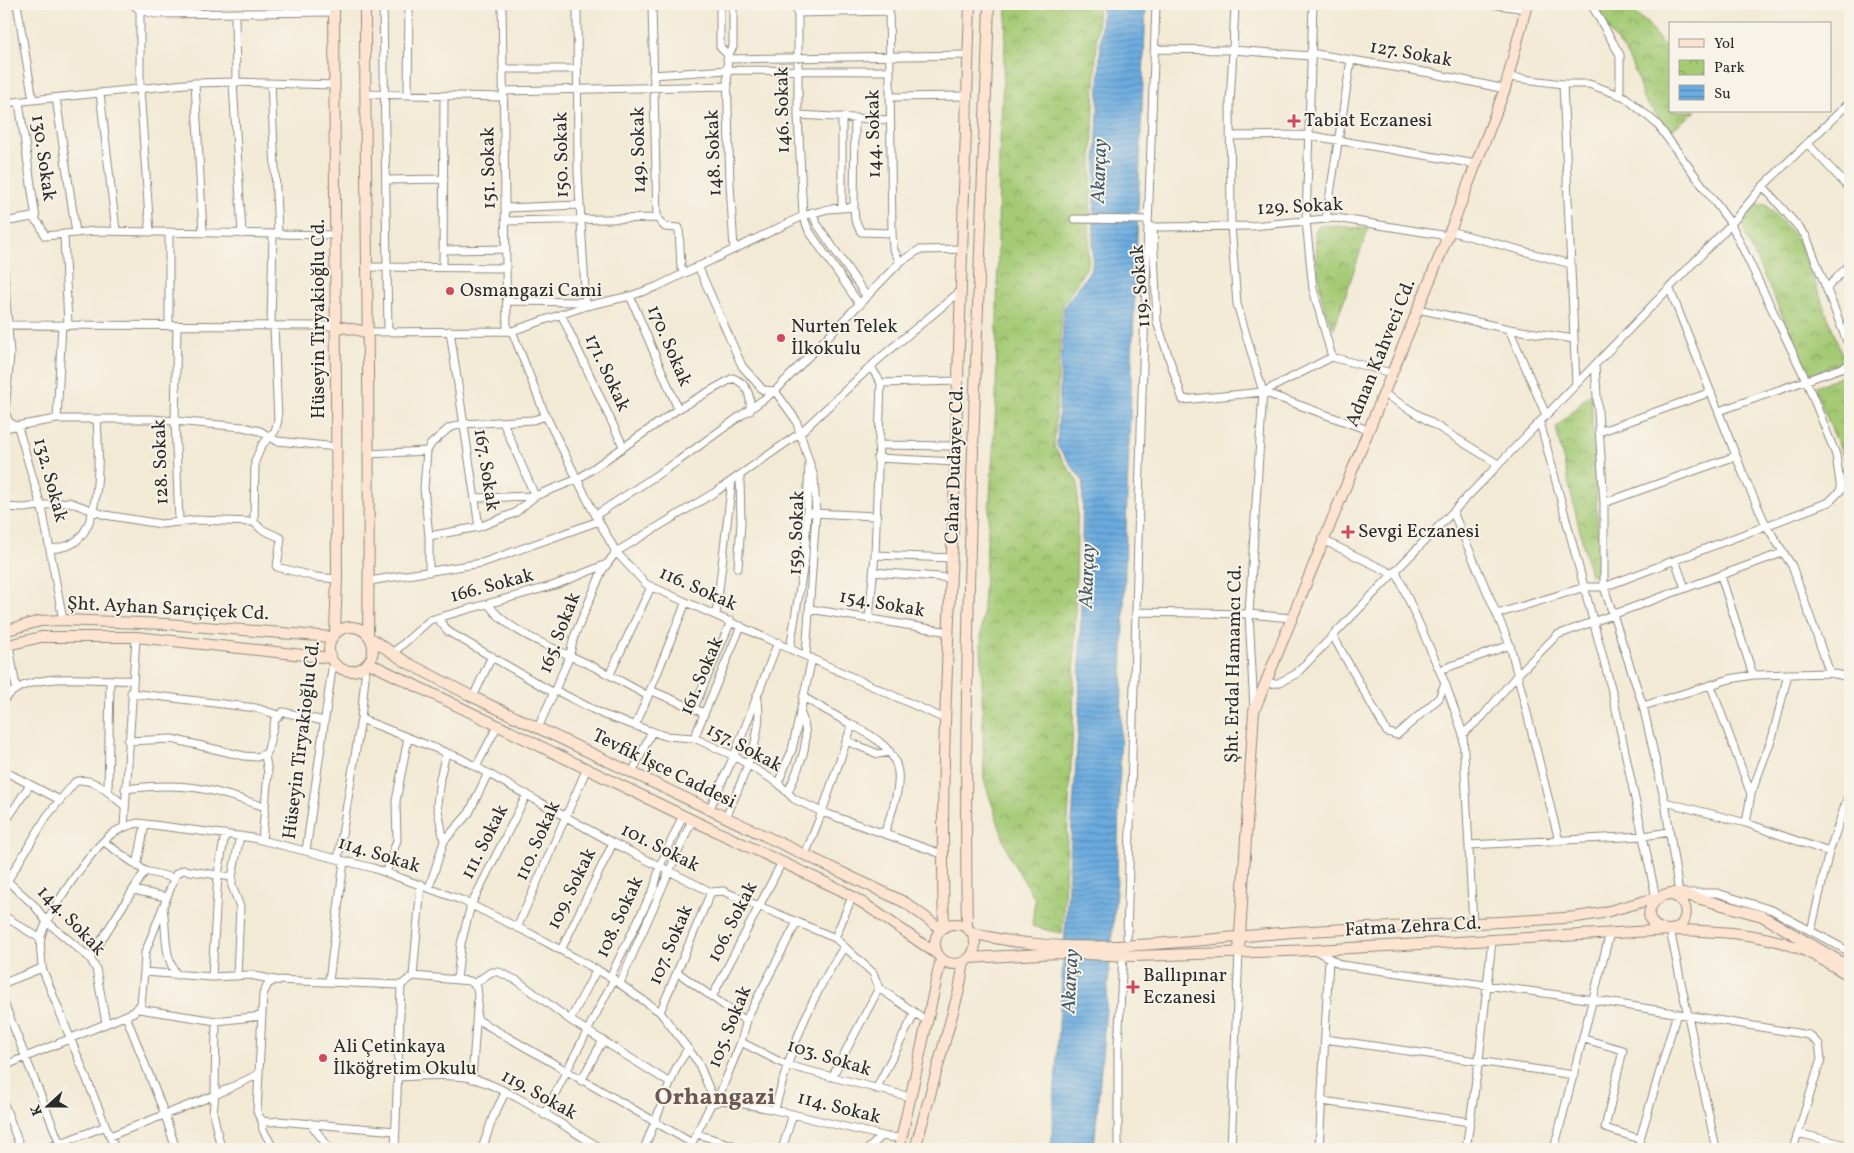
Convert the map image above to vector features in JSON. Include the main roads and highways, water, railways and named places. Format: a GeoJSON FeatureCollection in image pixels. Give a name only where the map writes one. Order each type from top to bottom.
{"type":"FeatureCollection","features":[{"type":"Feature","properties":{"kind":"main road"},"geometry":{"type":"LineString","coordinates":[[332,660],[338,667],[352,671],[368,664],[374,651],[370,636],[369,581],[365,4]]}},
{"type":"Feature","properties":{"kind":"main road","name":"Cahar Dudayev Cd."},"geometry":{"type":"LineString","coordinates":[[943,928],[942,854],[964,248],[970,4]]}},
{"type":"Feature","properties":{"kind":"main road","name":"Cahar Dudayev Cd."},"geometry":{"type":"LineString","coordinates":[[969,930],[964,784],[968,575],[988,4]]}},
{"type":"Feature","properties":{"kind":"main road","name":"Adnan Kahveci Cd."},"geometry":{"type":"LineString","coordinates":[[1254,711],[1449,233],[1505,89],[1526,6]]}},
{"type":"Feature","properties":{"kind":"main road","name":"Hüseyin Tiryakioğlu Cd."},"geometry":{"type":"LineString","coordinates":[[332,660],[329,647],[333,635],[337,579],[337,235],[334,8]]}},
{"type":"Feature","properties":{"kind":"main road"},"geometry":{"type":"LineString","coordinates":[[337,326],[367,332]]}},
{"type":"Feature","properties":{"kind":"main road","name":"Şht. Ayhan Sarıçiçek Cd."},"geometry":{"type":"LineString","coordinates":[[4,632],[40,621],[63,620],[167,624],[333,635]]}},
{"type":"Feature","properties":{"kind":"main road","name":"Hüseyin Tiryakioğlu Cd."},"geometry":{"type":"LineString","coordinates":[[333,635],[348,626],[362,629],[370,636]]}},
{"type":"Feature","properties":{"kind":"main road","name":"Şht. Ayhan Sarıçiçek Cd."},"geometry":{"type":"LineString","coordinates":[[6,645],[41,637],[65,635],[136,637],[332,660]]}},
{"type":"Feature","properties":{"kind":"main road","name":"Tevfik İşce Caddesi"},"geometry":{"type":"LineString","coordinates":[[370,636],[393,653],[473,697],[906,903],[943,928]]}},
{"type":"Feature","properties":{"kind":"main road","name":"Tevfik İşce Caddesi"},"geometry":{"type":"LineString","coordinates":[[368,664],[852,897],[939,956]]}},
{"type":"Feature","properties":{"kind":"main road","name":"Şht. Erdal Hamamcı Cd."},"geometry":{"type":"LineString","coordinates":[[1239,951],[1254,711]]}},
{"type":"Feature","properties":{"kind":"main road"},"geometry":{"type":"LineString","coordinates":[[656,802],[663,788]]}},
{"type":"Feature","properties":{"kind":"main road"},"geometry":{"type":"LineString","coordinates":[[1673,893],[1683,902],[1686,914],[1681,925],[1670,930],[1659,928],[1651,919],[1650,908],[1656,898],[1673,893],[1762,916],[1850,967]]}},
{"type":"Feature","properties":{"kind":"main road","name":"Fatma Zehra Cd."},"geometry":{"type":"LineString","coordinates":[[969,930],[1059,949],[1113,951],[1240,938],[1576,917],[1602,913],[1656,898]]}},
{"type":"Feature","properties":{"kind":"main road"},"geometry":{"type":"LineString","coordinates":[[899,1149],[939,956],[935,940],[943,928],[956,924],[969,930],[975,946],[967,960],[915,1149]]}},
{"type":"Feature","properties":{"kind":"main road","name":"Fatma Zehra Cd."},"geometry":{"type":"LineString","coordinates":[[1113,951],[1123,956],[1315,950],[1670,930],[1720,932],[1772,940],[1802,950],[1850,976]]}},
{"type":"Feature","properties":{"kind":"main road","name":"Fatma Zehra Cd."},"geometry":{"type":"LineString","coordinates":[[967,960],[1059,949]]}},
{"type":"Feature","properties":{"kind":"main road"},"geometry":{"type":"LineString","coordinates":[[939,956],[952,964],[967,960]]}},
{"type":"Feature","properties":{"kind":"water","name":"Akarçay"},"geometry":{"type":"Polygon","coordinates":[[[1102,4],[1146,4],[1127,493],[1117,880],[1094,1149],[1051,1149],[1079,716],[1083,481],[1057,446],[1064,307],[1092,268],[1102,4]]]}},
{"type":"Feature","properties":{"kind":"place","name":"Tabiat Eczanesi"},"geometry":{"type":"Point","coordinates":[1294,121]}},
{"type":"Feature","properties":{"kind":"place","name":"Osmangazi Cami"},"geometry":{"type":"Point","coordinates":[450,291]}},
{"type":"Feature","properties":{"kind":"place","name":"Nurten Telek İlkokulu"},"geometry":{"type":"Point","coordinates":[781,338]}},
{"type":"Feature","properties":{"kind":"place","name":"Sevgi Eczanesi"},"geometry":{"type":"Point","coordinates":[1348,532]}},
{"type":"Feature","properties":{"kind":"place","name":"Ballıpınar Eczanesi"},"geometry":{"type":"Point","coordinates":[1133,987]}},
{"type":"Feature","properties":{"kind":"place","name":"Ali Çetinkaya İlköğretim Okulu"},"geometry":{"type":"Point","coordinates":[323,1058]}},
{"type":"Feature","properties":{"kind":"district","name":"Orhangazi"},"geometry":{"type":"Point","coordinates":[715,1098]}}]}
